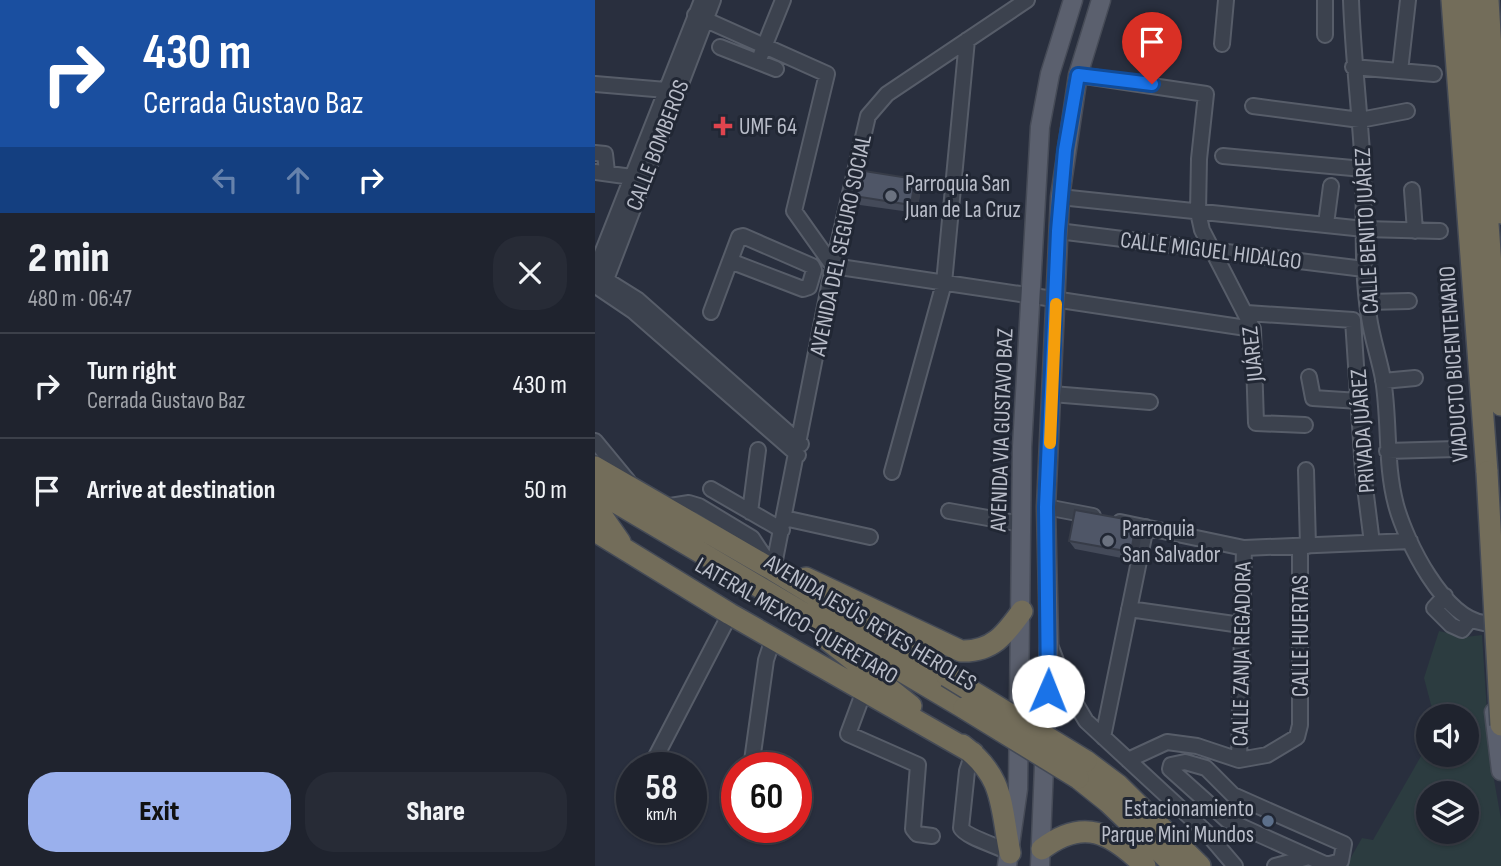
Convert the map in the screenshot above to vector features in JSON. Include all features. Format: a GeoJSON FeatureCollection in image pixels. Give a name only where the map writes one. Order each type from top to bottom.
{"type":"FeatureCollection","features":[{"type":"Feature","properties":{"kind":"highway","name":"VIADUCTO BICENTENARIO"},"geometry":{"type":"LineString","coordinates":[[1449,0],[1487,472],[1501,724]]}},
{"type":"Feature","properties":{"kind":"highway"},"geometry":{"type":"LineString","coordinates":[[1472,0],[1501,405]]}},
{"type":"Feature","properties":{"kind":"highway"},"geometry":{"type":"LineString","coordinates":[[1488,0],[1501,212]]}},
{"type":"Feature","properties":{"kind":"highway","name":"AVENIDA JESÚS REYES HEROLES"},"geometry":{"type":"LineString","coordinates":[[595,467],[773,570],[947,676],[1082,769],[1108,802],[1175,866]]}},
{"type":"Feature","properties":{"kind":"highway","name":"AVENIDA JESÚS REYES HEROLES"},"geometry":{"type":"LineString","coordinates":[[595,491],[964,708],[1082,769]]}},
{"type":"Feature","properties":{"kind":"highway"},"geometry":{"type":"LineString","coordinates":[[595,506],[623,547]]}},
{"type":"Feature","properties":{"kind":"highway","name":"LATERAL MEXICO-QUERETARO"},"geometry":{"type":"LineString","coordinates":[[595,531],[730,614],[973,753]]}},
{"type":"Feature","properties":{"kind":"highway"},"geometry":{"type":"LineString","coordinates":[[1482,568],[1501,593]]}},
{"type":"Feature","properties":{"kind":"highway"},"geometry":{"type":"LineString","coordinates":[[773,570],[826,585],[961,651],[977,652],[991,646],[1003,638],[1022,611]]}},
{"type":"Feature","properties":{"kind":"highway"},"geometry":{"type":"LineString","coordinates":[[765,591],[973,753],[992,772],[999,794],[1009,860]]}},
{"type":"Feature","properties":{"kind":"highway"},"geometry":{"type":"LineString","coordinates":[[1082,769],[1118,785],[1200,866]]}},
{"type":"Feature","properties":{"kind":"highway"},"geometry":{"type":"LineString","coordinates":[[1041,858],[1070,833],[1100,833],[1113,838],[1145,866]]}},
{"type":"Feature","properties":{"kind":"main road","name":"AVENIDA VIA GUSTAVO BAZ"},"geometry":{"type":"LineString","coordinates":[[1009,860],[1018,789],[1021,524],[1040,127],[1050,74],[1073,0]]}},
{"type":"Feature","properties":{"kind":"main road"},"geometry":{"type":"LineString","coordinates":[[1041,858],[1049,642],[1046,507],[1060,197],[1078,75],[1101,0]]}},
{"type":"Feature","properties":{"kind":"main road"},"geometry":{"type":"LineString","coordinates":[[1449,0],[1482,568],[1501,771]]}},
{"type":"Feature","properties":{"kind":"street","name":"CALLE BOMBEROS"},"geometry":{"type":"LineString","coordinates":[[599,280],[700,17],[702,0]]}},
{"type":"Feature","properties":{"kind":"street","name":"CALLE BOMBEROS"},"geometry":{"type":"LineString","coordinates":[[700,17],[713,0]]}},
{"type":"Feature","properties":{"kind":"street"},"geometry":{"type":"LineString","coordinates":[[758,62],[783,0]]}},
{"type":"Feature","properties":{"kind":"street","name":"AVENIDA DEL SEGURO SOCIAL"},"geometry":{"type":"LineString","coordinates":[[773,570],[799,450],[833,267],[872,108],[1027,0]]}},
{"type":"Feature","properties":{"kind":"street"},"geometry":{"type":"LineString","coordinates":[[1222,44],[1226,0]]}},
{"type":"Feature","properties":{"kind":"street"},"geometry":{"type":"LineString","coordinates":[[1325,0],[1325,35]]}},
{"type":"Feature","properties":{"kind":"street","name":"CALLE BENITO JUÁREZ"},"geometry":{"type":"LineString","coordinates":[[1352,0],[1353,67],[1363,169],[1364,269],[1367,302],[1383,381],[1387,451],[1396,505],[1410,541],[1444,596],[1458,613],[1477,622]]}},
{"type":"Feature","properties":{"kind":"street"},"geometry":{"type":"LineString","coordinates":[[1400,71],[1408,0]]}},
{"type":"Feature","properties":{"kind":"street"},"geometry":{"type":"LineString","coordinates":[[700,17],[827,74],[794,211],[833,267],[1253,329]]}},
{"type":"Feature","properties":{"kind":"street"},"geometry":{"type":"LineString","coordinates":[[892,472],[944,283],[967,40]]}},
{"type":"Feature","properties":{"kind":"street"},"geometry":{"type":"LineString","coordinates":[[720,47],[776,69]]}},
{"type":"Feature","properties":{"kind":"street"},"geometry":{"type":"LineString","coordinates":[[1353,67],[1434,74]]}},
{"type":"Feature","properties":{"kind":"street"},"geometry":{"type":"LineString","coordinates":[[1078,75],[1202,91],[1206,94],[1199,159],[1198,212],[1202,230],[1212,250]]}},
{"type":"Feature","properties":{"kind":"street"},"geometry":{"type":"LineString","coordinates":[[595,84],[671,92]]}},
{"type":"Feature","properties":{"kind":"street"},"geometry":{"type":"LineString","coordinates":[[1253,106],[1360,120],[1407,111]]}},
{"type":"Feature","properties":{"kind":"street"},"geometry":{"type":"LineString","coordinates":[[595,153],[605,154],[601,172],[638,178]]}},
{"type":"Feature","properties":{"kind":"street"},"geometry":{"type":"LineString","coordinates":[[1223,156],[1363,169]]}},
{"type":"Feature","properties":{"kind":"street"},"geometry":{"type":"LineString","coordinates":[[1326,224],[1331,186]]}},
{"type":"Feature","properties":{"kind":"street"},"geometry":{"type":"LineString","coordinates":[[1412,190],[1415,231]]}},
{"type":"Feature","properties":{"kind":"street"},"geometry":{"type":"LineString","coordinates":[[1060,197],[1364,229],[1440,231]]}},
{"type":"Feature","properties":{"kind":"street","name":"CALLE MIGUEL HIDALGO"},"geometry":{"type":"LineString","coordinates":[[1058,231],[1364,269]]}},
{"type":"Feature","properties":{"kind":"street"},"geometry":{"type":"LineString","coordinates":[[711,312],[730,261],[739,237],[743,236],[813,266],[812,278],[809,287],[803,289],[730,261]]}},
{"type":"Feature","properties":{"kind":"street","name":"JUÁREZ"},"geometry":{"type":"LineString","coordinates":[[1212,250],[1253,329],[1257,425],[1305,425]]}},
{"type":"Feature","properties":{"kind":"street"},"geometry":{"type":"LineString","coordinates":[[812,278],[830,285]]}},
{"type":"Feature","properties":{"kind":"street"},"geometry":{"type":"LineString","coordinates":[[599,280],[799,450]]}},
{"type":"Feature","properties":{"kind":"street"},"geometry":{"type":"LineString","coordinates":[[1367,302],[1409,302]]}},
{"type":"Feature","properties":{"kind":"street","name":"PRIVADA JUÁREZ"},"geometry":{"type":"LineString","coordinates":[[1247,313],[1353,320],[1372,543]]}},
{"type":"Feature","properties":{"kind":"street"},"geometry":{"type":"LineString","coordinates":[[1309,377],[1312,397],[1359,401]]}},
{"type":"Feature","properties":{"kind":"street"},"geometry":{"type":"LineString","coordinates":[[1383,381],[1415,378]]}},
{"type":"Feature","properties":{"kind":"street"},"geometry":{"type":"LineString","coordinates":[[1052,394],[1150,402]]}},
{"type":"Feature","properties":{"kind":"street"},"geometry":{"type":"LineString","coordinates":[[595,441],[636,491]]}},
{"type":"Feature","properties":{"kind":"street"},"geometry":{"type":"LineString","coordinates":[[1387,451],[1456,449]]}},
{"type":"Feature","properties":{"kind":"street"},"geometry":{"type":"LineString","coordinates":[[750,512],[758,450]]}},
{"type":"Feature","properties":{"kind":"street","name":"CALLE HUERTAS"},"geometry":{"type":"LineString","coordinates":[[1239,760],[1267,755],[1285,747],[1297,737],[1300,725],[1306,470]]}},
{"type":"Feature","properties":{"kind":"street"},"geometry":{"type":"LineString","coordinates":[[711,489],[750,512],[783,524],[870,537]]}},
{"type":"Feature","properties":{"kind":"street"},"geometry":{"type":"LineString","coordinates":[[1046,507],[1244,548],[1410,541]]}},
{"type":"Feature","properties":{"kind":"street"},"geometry":{"type":"LineString","coordinates":[[949,511],[1021,524]]}},
{"type":"Feature","properties":{"kind":"street"},"geometry":{"type":"LineString","coordinates":[[1104,737],[1146,527]]}},
{"type":"Feature","properties":{"kind":"street","name":"CALLE ZANJA REGADORA"},"geometry":{"type":"LineString","coordinates":[[1239,760],[1244,548]]}},
{"type":"Feature","properties":{"kind":"street"},"geometry":{"type":"LineString","coordinates":[[1129,609],[1241,625]]}},
{"type":"Feature","properties":{"kind":"street"},"geometry":{"type":"LineString","coordinates":[[658,752],[730,614]]}},
{"type":"Feature","properties":{"kind":"street"},"geometry":{"type":"LineString","coordinates":[[753,752],[766,660],[773,639]]}},
{"type":"Feature","properties":{"kind":"street"},"geometry":{"type":"LineString","coordinates":[[1049,642],[1074,704],[1086,721],[1206,832],[1235,866]]}},
{"type":"Feature","properties":{"kind":"street"},"geometry":{"type":"LineString","coordinates":[[864,691],[848,734],[918,765],[913,829],[917,834],[932,836]]}},
{"type":"Feature","properties":{"kind":"street"},"geometry":{"type":"LineString","coordinates":[[1128,760],[1167,742],[1197,746],[1239,760]]}},
{"type":"Feature","properties":{"kind":"street"},"geometry":{"type":"LineString","coordinates":[[973,753],[967,771],[961,828],[965,834],[989,842],[1009,860]]}},
{"type":"Feature","properties":{"kind":"street"},"geometry":{"type":"LineString","coordinates":[[1185,762],[1206,768],[1233,795],[1344,844],[1341,861],[1325,866],[1227,820],[1170,769],[1171,765],[1185,762]]}},
{"type":"Feature","properties":{"kind":"street"},"geometry":{"type":"LineString","coordinates":[[1275,866],[1309,857]]}},
{"type":"Feature","properties":{"kind":"shaded area"},"geometry":{"type":"Polygon","coordinates":[[[1439,631],[1465,637],[1482,635],[1490,757],[1501,819],[1501,866],[1346,866],[1362,838],[1373,840],[1416,765],[1479,767],[1479,704],[1431,704],[1424,678],[1439,631]]]}},
{"type":"Feature","properties":{"kind":"building","name":"Parroquia San Juan de La Cruz"},"geometry":{"type":"Polygon","coordinates":[[[858,170],[915,179],[911,205],[854,196],[858,170]]]}},
{"type":"Feature","properties":{"kind":"building","name":"Parroquia San Salvador"},"geometry":{"type":"Polygon","coordinates":[[[1075,510],[1130,520],[1136,524],[1131,552],[1069,541],[1075,510]]]}},
{"type":"Feature","properties":{"kind":"slow traffic"},"geometry":{"type":"LineString","coordinates":[[1050,443],[1056,304]]}},
{"type":"Feature","properties":{"kind":"place","name":"UMF 64"},"geometry":{"type":"Point","coordinates":[723,126]}},
{"type":"Feature","properties":{"kind":"place","name":"Parroquia San Juan de La Cruz"},"geometry":{"type":"Point","coordinates":[891,196]}},
{"type":"Feature","properties":{"kind":"place","name":"Parroquia San Salvador"},"geometry":{"type":"Point","coordinates":[1108,541]}},
{"type":"Feature","properties":{"kind":"place","name":"Estacionamiento Parque Mini Mundos"},"geometry":{"type":"Point","coordinates":[1268,821]}},
{"type":"Feature","properties":{"kind":"route"},"geometry":{"type":"LineString","coordinates":[[1048,691],[1046,507],[1060,197],[1071,111],[1078,75],[1152,84]]}}]}
